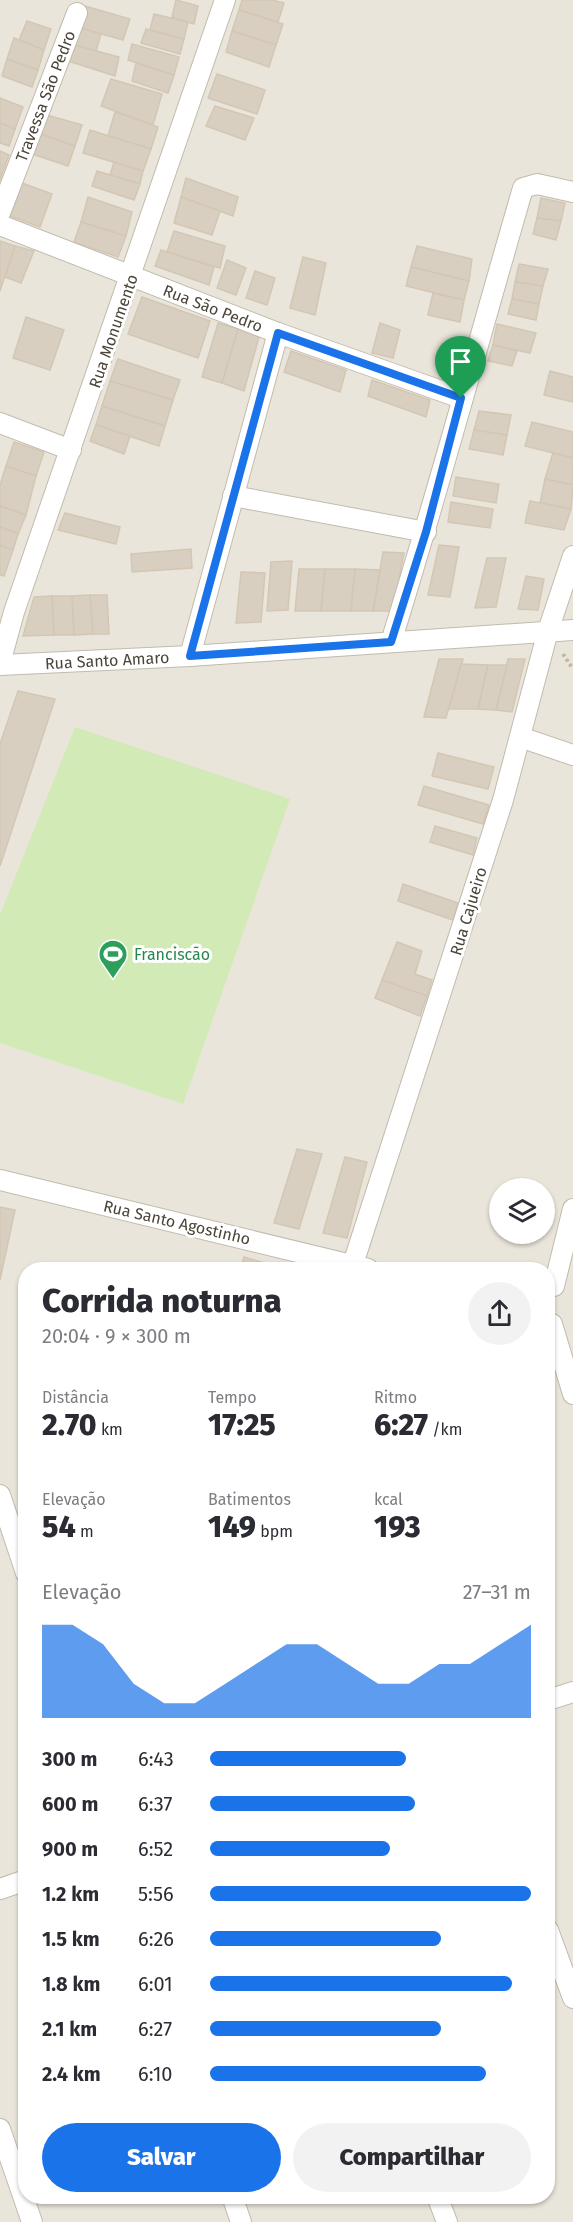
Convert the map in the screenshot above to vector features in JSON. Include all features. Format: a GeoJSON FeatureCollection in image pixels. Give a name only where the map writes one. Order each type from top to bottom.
{"type":"FeatureCollection","features":[{"type":"Feature","properties":{"kind":"street","name":"Rua Monumento"},"geometry":{"type":"LineString","coordinates":[[0,664],[7,609],[71,450],[225,0]]}},
{"type":"Feature","properties":{"kind":"street","name":"Travessa São Pedro"},"geometry":{"type":"LineString","coordinates":[[0,213],[77,14]]}},
{"type":"Feature","properties":{"kind":"street"},"geometry":{"type":"LineString","coordinates":[[391,642],[426,532],[461,398],[523,188],[537,184],[573,192]]}},
{"type":"Feature","properties":{"kind":"street","name":"Rua São Pedro"},"geometry":{"type":"LineString","coordinates":[[0,225],[131,278],[461,398]]}},
{"type":"Feature","properties":{"kind":"street"},"geometry":{"type":"LineString","coordinates":[[190,656],[278,333]]}},
{"type":"Feature","properties":{"kind":"street"},"geometry":{"type":"LineString","coordinates":[[0,423],[71,450]]}},
{"type":"Feature","properties":{"kind":"street"},"geometry":{"type":"LineString","coordinates":[[233,496],[426,532]]}},
{"type":"Feature","properties":{"kind":"street","name":"Rua Cajueiro"},"geometry":{"type":"LineString","coordinates":[[361,1262],[520,736],[548,631],[573,556]]}},
{"type":"Feature","properties":{"kind":"street","name":"Rua Santo Amaro"},"geometry":{"type":"LineString","coordinates":[[0,664],[190,656],[573,630]]}},
{"type":"Feature","properties":{"kind":"street"},"geometry":{"type":"LineString","coordinates":[[520,736],[573,755]]}},
{"type":"Feature","properties":{"kind":"street","name":"Rua Santo Agostinho"},"geometry":{"type":"LineString","coordinates":[[0,1180],[343,1262]]}},
{"type":"Feature","properties":{"kind":"street"},"geometry":{"type":"LineString","coordinates":[[555,1273],[573,1209]]}},
{"type":"Feature","properties":{"kind":"street"},"geometry":{"type":"LineString","coordinates":[[555,1286],[573,1280]]}},
{"type":"Feature","properties":{"kind":"street"},"geometry":{"type":"LineString","coordinates":[[555,1334],[573,1394]]}},
{"type":"Feature","properties":{"kind":"street"},"geometry":{"type":"LineString","coordinates":[[0,1495],[18,1549]]}},
{"type":"Feature","properties":{"kind":"street"},"geometry":{"type":"LineString","coordinates":[[555,1698],[573,1692]]}},
{"type":"Feature","properties":{"kind":"street"},"geometry":{"type":"LineString","coordinates":[[0,1889],[18,1883]]}},
{"type":"Feature","properties":{"kind":"street"},"geometry":{"type":"LineString","coordinates":[[555,1949],[573,1998]]}},
{"type":"Feature","properties":{"kind":"street"},"geometry":{"type":"LineString","coordinates":[[0,2129],[18,2181]]}},
{"type":"Feature","properties":{"kind":"street"},"geometry":{"type":"LineString","coordinates":[[26,2204],[32,2222]]}},
{"type":"Feature","properties":{"kind":"street"},"geometry":{"type":"LineString","coordinates":[[235,2204],[241,2222]]}},
{"type":"Feature","properties":{"kind":"street"},"geometry":{"type":"LineString","coordinates":[[440,2204],[447,2222]]}},
{"type":"Feature","properties":{"kind":"shaded area"},"geometry":{"type":"Polygon","coordinates":[[[0,0],[573,0],[573,2222],[0,2222],[0,0]]]}},
{"type":"Feature","properties":{"kind":"green space","name":"Franciscão"},"geometry":{"type":"Polygon","coordinates":[[[75,727],[290,799],[183,1104],[0,1043],[0,915],[75,727]]]}},
{"type":"Feature","properties":{"kind":"building"},"geometry":{"type":"Polygon","coordinates":[[[176,0],[198,6],[194,24],[172,17],[176,0]]]}},
{"type":"Feature","properties":{"kind":"building"},"geometry":{"type":"Polygon","coordinates":[[[242,0],[272,0],[284,3],[278,22],[239,10],[242,0]]]}},
{"type":"Feature","properties":{"kind":"building"},"geometry":{"type":"Polygon","coordinates":[[[85,6],[130,19],[123,40],[77,27],[85,6]]]}},
{"type":"Feature","properties":{"kind":"building"},"geometry":{"type":"Polygon","coordinates":[[[239,10],[283,24],[276,45],[232,31],[239,10]]]}},
{"type":"Feature","properties":{"kind":"building"},"geometry":{"type":"Polygon","coordinates":[[[154,14],[188,22],[184,39],[150,30],[154,14]]]}},
{"type":"Feature","properties":{"kind":"building"},"geometry":{"type":"Polygon","coordinates":[[[27,21],[51,29],[44,50],[19,40],[27,21]]]}},
{"type":"Feature","properties":{"kind":"building"},"geometry":{"type":"Polygon","coordinates":[[[77,27],[101,34],[96,51],[71,44],[77,27]]]}},
{"type":"Feature","properties":{"kind":"building"},"geometry":{"type":"Polygon","coordinates":[[[146,29],[184,39],[180,54],[141,43],[146,29]]]}},
{"type":"Feature","properties":{"kind":"building"},"geometry":{"type":"Polygon","coordinates":[[[232,31],[276,45],[269,67],[226,52],[232,31]]]}},
{"type":"Feature","properties":{"kind":"building"},"geometry":{"type":"Polygon","coordinates":[[[14,38],[44,50],[38,70],[7,59],[14,38]]]}},
{"type":"Feature","properties":{"kind":"building"},"geometry":{"type":"Polygon","coordinates":[[[71,44],[119,57],[115,76],[65,60],[71,44]]]}},
{"type":"Feature","properties":{"kind":"building"},"geometry":{"type":"Polygon","coordinates":[[[132,44],[179,57],[174,75],[128,60],[132,44]]]}},
{"type":"Feature","properties":{"kind":"building"},"geometry":{"type":"Polygon","coordinates":[[[7,59],[38,70],[32,87],[2,76],[7,59]]]}},
{"type":"Feature","properties":{"kind":"building"},"geometry":{"type":"Polygon","coordinates":[[[136,63],[174,75],[168,93],[132,81],[136,63]]]}},
{"type":"Feature","properties":{"kind":"building"},"geometry":{"type":"Polygon","coordinates":[[[217,74],[265,90],[257,114],[208,98],[217,74]]]}},
{"type":"Feature","properties":{"kind":"building"},"geometry":{"type":"Polygon","coordinates":[[[111,79],[162,94],[153,125],[101,106],[111,79]]]}},
{"type":"Feature","properties":{"kind":"building"},"geometry":{"type":"Polygon","coordinates":[[[0,98],[23,107],[15,129],[0,123],[0,98]]]}},
{"type":"Feature","properties":{"kind":"building"},"geometry":{"type":"Polygon","coordinates":[[[215,106],[254,118],[245,140],[206,126],[215,106]]]}},
{"type":"Feature","properties":{"kind":"building"},"geometry":{"type":"Polygon","coordinates":[[[115,112],[158,127],[151,149],[108,136],[115,112]]]}},
{"type":"Feature","properties":{"kind":"building"},"geometry":{"type":"Polygon","coordinates":[[[47,115],[82,125],[75,146],[40,134],[47,115]]]}},
{"type":"Feature","properties":{"kind":"building"},"geometry":{"type":"Polygon","coordinates":[[[0,123],[15,129],[9,146],[0,143],[0,123]]]}},
{"type":"Feature","properties":{"kind":"building"},"geometry":{"type":"Polygon","coordinates":[[[90,130],[151,149],[143,171],[83,153],[90,130]]]}},
{"type":"Feature","properties":{"kind":"building"},"geometry":{"type":"Polygon","coordinates":[[[40,134],[75,146],[68,166],[32,154],[40,134]]]}},
{"type":"Feature","properties":{"kind":"building"},"geometry":{"type":"Polygon","coordinates":[[[0,151],[9,155],[0,180],[0,151]]]}},
{"type":"Feature","properties":{"kind":"building"},"geometry":{"type":"Polygon","coordinates":[[[114,162],[143,171],[140,184],[110,175],[114,162]]]}},
{"type":"Feature","properties":{"kind":"building"},"geometry":{"type":"Polygon","coordinates":[[[97,171],[140,184],[134,200],[92,186],[97,171]]]}},
{"type":"Feature","properties":{"kind":"building"},"geometry":{"type":"Polygon","coordinates":[[[186,178],[238,197],[233,216],[181,197],[186,178]]]}},
{"type":"Feature","properties":{"kind":"building"},"geometry":{"type":"Polygon","coordinates":[[[22,183],[52,194],[40,227],[10,216],[22,183]]]}},
{"type":"Feature","properties":{"kind":"building"},"geometry":{"type":"Polygon","coordinates":[[[88,197],[132,212],[126,236],[81,222],[88,197]]]}},
{"type":"Feature","properties":{"kind":"building"},"geometry":{"type":"Polygon","coordinates":[[[181,197],[220,211],[212,235],[174,223],[181,197]]]}},
{"type":"Feature","properties":{"kind":"building"},"geometry":{"type":"Polygon","coordinates":[[[541,198],[565,203],[561,221],[537,218],[541,198]]]}},
{"type":"Feature","properties":{"kind":"building"},"geometry":{"type":"Polygon","coordinates":[[[537,218],[561,221],[556,240],[533,234],[537,218]]]}},
{"type":"Feature","properties":{"kind":"building"},"geometry":{"type":"Polygon","coordinates":[[[81,222],[126,236],[118,257],[74,242],[81,222]]]}},
{"type":"Feature","properties":{"kind":"building"},"geometry":{"type":"Polygon","coordinates":[[[174,231],[225,246],[220,268],[167,252],[174,231]]]}},
{"type":"Feature","properties":{"kind":"building"},"geometry":{"type":"Polygon","coordinates":[[[0,241],[15,246],[0,291],[0,241]]]}},
{"type":"Feature","properties":{"kind":"building"},"geometry":{"type":"Polygon","coordinates":[[[15,246],[34,251],[21,283],[5,277],[15,246]]]}},
{"type":"Feature","properties":{"kind":"building"},"geometry":{"type":"Polygon","coordinates":[[[417,246],[472,259],[469,281],[411,267],[417,246]]]}},
{"type":"Feature","properties":{"kind":"building"},"geometry":{"type":"Polygon","coordinates":[[[161,250],[214,267],[209,285],[155,266],[161,250]]]}},
{"type":"Feature","properties":{"kind":"building"},"geometry":{"type":"Polygon","coordinates":[[[303,257],[326,263],[315,315],[290,308],[303,257]]]}},
{"type":"Feature","properties":{"kind":"building"},"geometry":{"type":"Polygon","coordinates":[[[227,260],[246,268],[236,295],[217,288],[227,260]]]}},
{"type":"Feature","properties":{"kind":"building"},"geometry":{"type":"Polygon","coordinates":[[[519,264],[548,269],[543,286],[515,282],[519,264]]]}},
{"type":"Feature","properties":{"kind":"building"},"geometry":{"type":"Polygon","coordinates":[[[411,267],[469,281],[464,300],[406,286],[411,267]]]}},
{"type":"Feature","properties":{"kind":"building"},"geometry":{"type":"Polygon","coordinates":[[[255,271],[275,278],[267,305],[246,298],[255,271]]]}},
{"type":"Feature","properties":{"kind":"building"},"geometry":{"type":"Polygon","coordinates":[[[515,282],[543,286],[539,304],[512,299],[515,282]]]}},
{"type":"Feature","properties":{"kind":"building"},"geometry":{"type":"Polygon","coordinates":[[[433,293],[464,300],[460,322],[428,315],[433,293]]]}},
{"type":"Feature","properties":{"kind":"building"},"geometry":{"type":"Polygon","coordinates":[[[142,297],[210,321],[198,358],[128,334],[142,297]]]}},
{"type":"Feature","properties":{"kind":"building"},"geometry":{"type":"Polygon","coordinates":[[[512,299],[539,304],[536,320],[508,314],[512,299]]]}},
{"type":"Feature","properties":{"kind":"building"},"geometry":{"type":"Polygon","coordinates":[[[26,317],[64,330],[50,370],[13,358],[26,317]]]}},
{"type":"Feature","properties":{"kind":"building"},"geometry":{"type":"Polygon","coordinates":[[[218,323],[238,329],[222,383],[202,377],[218,323]]]}},
{"type":"Feature","properties":{"kind":"building"},"geometry":{"type":"Polygon","coordinates":[[[380,323],[400,330],[393,358],[372,353],[380,323]]]}},
{"type":"Feature","properties":{"kind":"building"},"geometry":{"type":"Polygon","coordinates":[[[497,324],[536,333],[530,353],[493,345],[497,324]]]}},
{"type":"Feature","properties":{"kind":"building"},"geometry":{"type":"Polygon","coordinates":[[[238,329],[259,337],[244,391],[222,383],[238,329]]]}},
{"type":"Feature","properties":{"kind":"building"},"geometry":{"type":"Polygon","coordinates":[[[493,345],[517,351],[512,366],[488,361],[493,345]]]}},
{"type":"Feature","properties":{"kind":"building"},"geometry":{"type":"Polygon","coordinates":[[[291,351],[346,370],[340,392],[284,372],[291,351]]]}},
{"type":"Feature","properties":{"kind":"building"},"geometry":{"type":"Polygon","coordinates":[[[118,359],[180,380],[173,400],[110,381],[118,359]]]}},
{"type":"Feature","properties":{"kind":"building"},"geometry":{"type":"Polygon","coordinates":[[[550,371],[573,377],[573,402],[544,395],[550,371]]]}},
{"type":"Feature","properties":{"kind":"building"},"geometry":{"type":"Polygon","coordinates":[[[372,380],[430,400],[426,417],[368,396],[372,380]]]}},
{"type":"Feature","properties":{"kind":"building"},"geometry":{"type":"Polygon","coordinates":[[[110,381],[173,400],[165,426],[102,406],[110,381]]]}},
{"type":"Feature","properties":{"kind":"building"},"geometry":{"type":"Polygon","coordinates":[[[102,406],[165,426],[159,446],[96,425],[102,406]]]}},
{"type":"Feature","properties":{"kind":"building"},"geometry":{"type":"Polygon","coordinates":[[[479,411],[511,415],[507,435],[474,430],[479,411]]]}},
{"type":"Feature","properties":{"kind":"building"},"geometry":{"type":"Polygon","coordinates":[[[532,422],[573,432],[573,458],[525,446],[532,422]]]}},
{"type":"Feature","properties":{"kind":"building"},"geometry":{"type":"Polygon","coordinates":[[[96,425],[130,436],[124,454],[90,441],[96,425]]]}},
{"type":"Feature","properties":{"kind":"building"},"geometry":{"type":"Polygon","coordinates":[[[474,430],[507,435],[503,455],[469,449],[474,430]]]}},
{"type":"Feature","properties":{"kind":"building"},"geometry":{"type":"Polygon","coordinates":[[[14,442],[44,452],[36,476],[6,466],[14,442]]]}},
{"type":"Feature","properties":{"kind":"building"},"geometry":{"type":"Polygon","coordinates":[[[553,453],[573,458],[573,485],[545,479],[553,453]]]}},
{"type":"Feature","properties":{"kind":"building"},"geometry":{"type":"Polygon","coordinates":[[[6,466],[36,476],[26,515],[0,506],[0,485],[6,466]]]}},
{"type":"Feature","properties":{"kind":"building"},"geometry":{"type":"Polygon","coordinates":[[[456,477],[499,484],[496,503],[453,496],[456,477]]]}},
{"type":"Feature","properties":{"kind":"building"},"geometry":{"type":"Polygon","coordinates":[[[545,479],[573,485],[571,509],[540,503],[545,479]]]}},
{"type":"Feature","properties":{"kind":"building"},"geometry":{"type":"Polygon","coordinates":[[[530,501],[571,509],[564,530],[525,523],[530,501]]]}},
{"type":"Feature","properties":{"kind":"building"},"geometry":{"type":"Polygon","coordinates":[[[451,502],[493,509],[490,528],[448,522],[451,502]]]}},
{"type":"Feature","properties":{"kind":"building"},"geometry":{"type":"Polygon","coordinates":[[[0,506],[26,515],[18,534],[0,527],[0,506]]]}},
{"type":"Feature","properties":{"kind":"building"},"geometry":{"type":"Polygon","coordinates":[[[65,513],[120,527],[116,544],[58,530],[65,513]]]}},
{"type":"Feature","properties":{"kind":"building"},"geometry":{"type":"Polygon","coordinates":[[[0,527],[18,534],[13,550],[0,545],[0,527]]]}},
{"type":"Feature","properties":{"kind":"building"},"geometry":{"type":"Polygon","coordinates":[[[0,545],[13,550],[4,576],[0,575],[0,545]]]}},
{"type":"Feature","properties":{"kind":"building"},"geometry":{"type":"Polygon","coordinates":[[[439,545],[459,547],[450,597],[428,595],[439,545]]]}},
{"type":"Feature","properties":{"kind":"building"},"geometry":{"type":"Polygon","coordinates":[[[191,549],[192,568],[132,572],[131,554],[191,549]]]}},
{"type":"Feature","properties":{"kind":"building"},"geometry":{"type":"Polygon","coordinates":[[[383,552],[404,553],[393,611],[373,611],[383,552]]]}},
{"type":"Feature","properties":{"kind":"building"},"geometry":{"type":"Polygon","coordinates":[[[487,558],[506,558],[496,607],[475,608],[487,558]]]}},
{"type":"Feature","properties":{"kind":"building"},"geometry":{"type":"Polygon","coordinates":[[[292,561],[288,610],[267,611],[271,562],[292,561]]]}},
{"type":"Feature","properties":{"kind":"building"},"geometry":{"type":"Polygon","coordinates":[[[299,569],[325,569],[321,611],[295,611],[299,569]]]}},
{"type":"Feature","properties":{"kind":"building"},"geometry":{"type":"Polygon","coordinates":[[[325,569],[355,569],[351,611],[321,611],[325,569]]]}},
{"type":"Feature","properties":{"kind":"building"},"geometry":{"type":"Polygon","coordinates":[[[355,569],[380,570],[373,611],[351,611],[355,569]]]}},
{"type":"Feature","properties":{"kind":"building"},"geometry":{"type":"Polygon","coordinates":[[[241,572],[265,573],[261,622],[236,623],[241,572]]]}},
{"type":"Feature","properties":{"kind":"building"},"geometry":{"type":"Polygon","coordinates":[[[526,576],[544,579],[538,610],[518,609],[526,576]]]}},
{"type":"Feature","properties":{"kind":"building"},"geometry":{"type":"Polygon","coordinates":[[[90,595],[107,595],[109,634],[93,634],[90,595]]]}},
{"type":"Feature","properties":{"kind":"building"},"geometry":{"type":"Polygon","coordinates":[[[90,595],[93,634],[74,635],[72,596],[90,595]]]}},
{"type":"Feature","properties":{"kind":"building"},"geometry":{"type":"Polygon","coordinates":[[[52,596],[72,596],[74,635],[54,635],[52,596]]]}},
{"type":"Feature","properties":{"kind":"building"},"geometry":{"type":"Polygon","coordinates":[[[52,596],[54,635],[23,636],[34,597],[52,596]]]}},
{"type":"Feature","properties":{"kind":"building"},"geometry":{"type":"Polygon","coordinates":[[[439,659],[463,659],[446,718],[424,717],[439,659]]]}},
{"type":"Feature","properties":{"kind":"building"},"geometry":{"type":"Polygon","coordinates":[[[508,659],[525,659],[512,712],[496,710],[508,659]]]}},
{"type":"Feature","properties":{"kind":"building"},"geometry":{"type":"Polygon","coordinates":[[[461,664],[488,665],[478,709],[449,709],[461,664]]]}},
{"type":"Feature","properties":{"kind":"building"},"geometry":{"type":"Polygon","coordinates":[[[488,665],[507,665],[496,710],[478,709],[488,665]]]}},
{"type":"Feature","properties":{"kind":"building"},"geometry":{"type":"Polygon","coordinates":[[[18,691],[55,699],[0,866],[0,744],[18,691]]]}},
{"type":"Feature","properties":{"kind":"building"},"geometry":{"type":"Polygon","coordinates":[[[438,753],[494,767],[488,789],[432,776],[438,753]]]}},
{"type":"Feature","properties":{"kind":"building"},"geometry":{"type":"Polygon","coordinates":[[[424,786],[489,805],[483,824],[418,805],[424,786]]]}},
{"type":"Feature","properties":{"kind":"building"},"geometry":{"type":"Polygon","coordinates":[[[435,826],[477,838],[473,855],[430,842],[435,826]]]}},
{"type":"Feature","properties":{"kind":"building"},"geometry":{"type":"Polygon","coordinates":[[[403,884],[458,903],[453,920],[398,901],[403,884]]]}},
{"type":"Feature","properties":{"kind":"building"},"geometry":{"type":"Polygon","coordinates":[[[397,942],[422,951],[415,974],[432,980],[427,996],[382,980],[397,942]]]}},
{"type":"Feature","properties":{"kind":"building"},"geometry":{"type":"Polygon","coordinates":[[[382,980],[427,996],[420,1016],[375,998],[382,980]]]}},
{"type":"Feature","properties":{"kind":"building"},"geometry":{"type":"Polygon","coordinates":[[[297,1149],[322,1154],[299,1229],[274,1223],[297,1149]]]}},
{"type":"Feature","properties":{"kind":"building"},"geometry":{"type":"Polygon","coordinates":[[[345,1157],[367,1162],[347,1238],[323,1233],[345,1157]]]}},
{"type":"Feature","properties":{"kind":"building"},"geometry":{"type":"Polygon","coordinates":[[[0,1207],[15,1210],[0,1280],[0,1207]]]}},
{"type":"Feature","properties":{"kind":"building"},"geometry":{"type":"Polygon","coordinates":[[[244,1257],[261,1262],[242,1262],[244,1257]]]}},
{"type":"Feature","properties":{"kind":"place","name":"Franciscão"},"geometry":{"type":"Point","coordinates":[113,980]}},
{"type":"Feature","properties":{"kind":"route"},"geometry":{"type":"LineString","coordinates":[[278,333],[461,398],[426,532],[391,642],[190,656],[278,333]]}}]}
